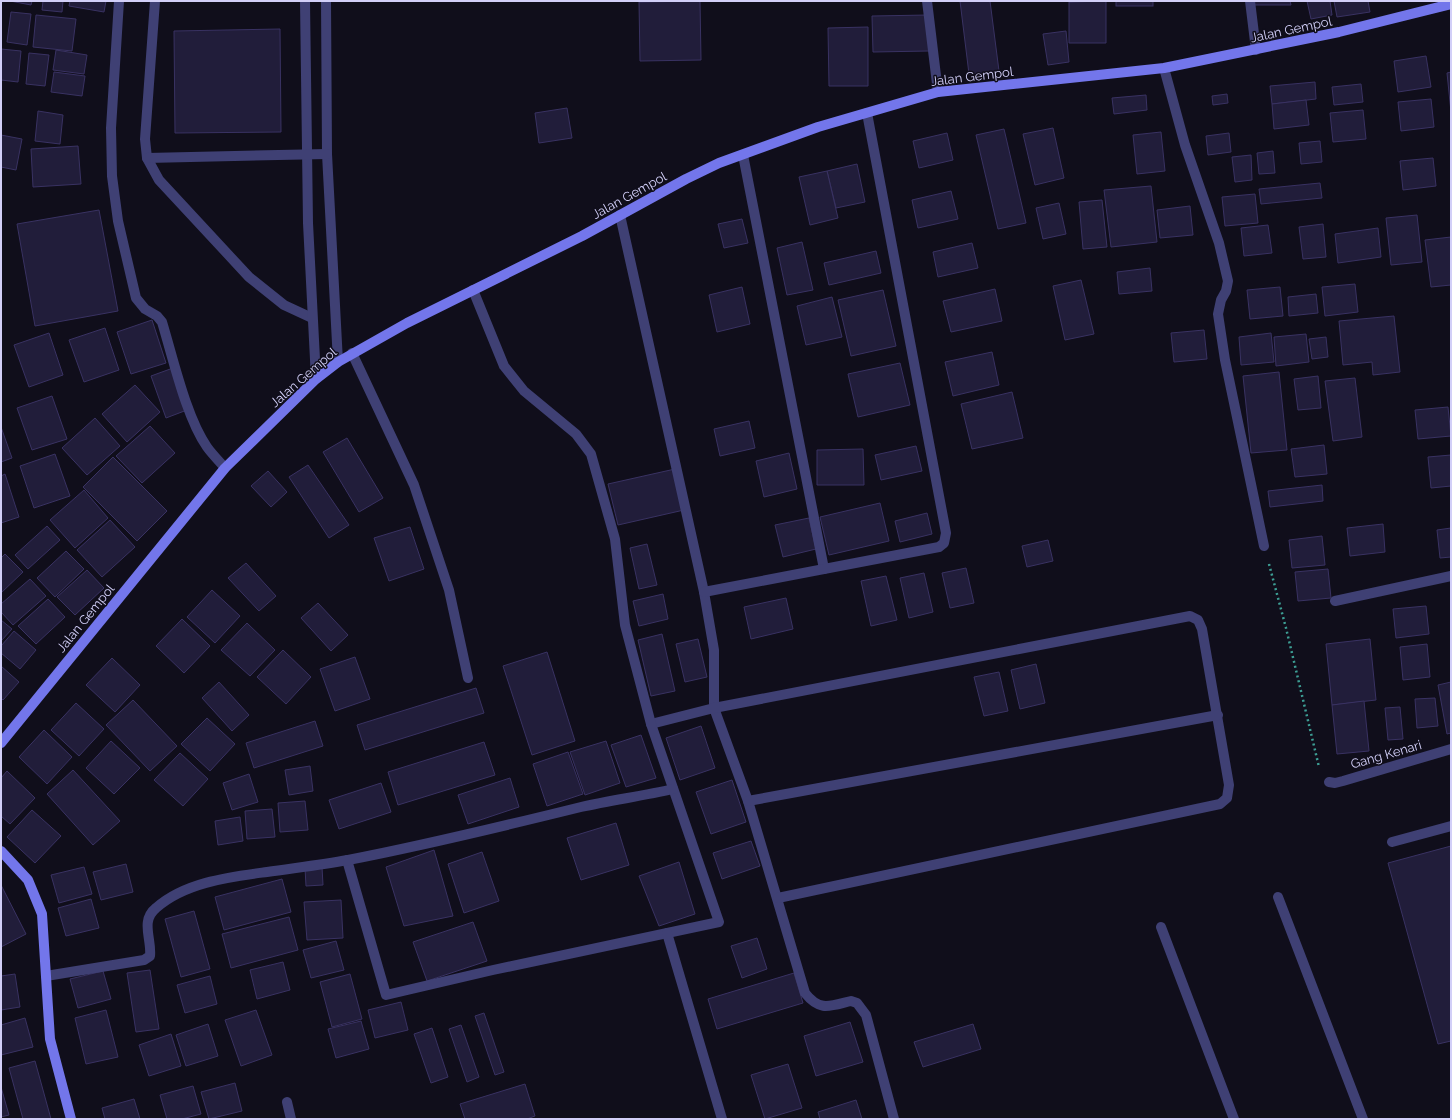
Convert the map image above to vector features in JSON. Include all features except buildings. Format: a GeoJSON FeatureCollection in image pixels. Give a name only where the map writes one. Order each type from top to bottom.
{"type":"FeatureCollection","features":[{"type":"Feature","properties":{"kind":"main road","name":"Jalan Gempol"},"geometry":{"type":"LineString","coordinates":[[1,743],[225,468],[316,379],[352,353],[620,215],[686,179],[719,163],[818,127],[938,92],[1164,68],[1339,32],[1451,4]]}},
{"type":"Feature","properties":{"kind":"main road"},"geometry":{"type":"LineString","coordinates":[[1,851],[28,880],[42,914],[50,1039],[71,1119]]}},
{"type":"Feature","properties":{"kind":"street"},"geometry":{"type":"LineString","coordinates":[[119,1],[111,128],[112,176],[118,221],[127,267],[136,298],[145,309],[157,316],[162,322],[197,428],[206,446],[225,468]]}},
{"type":"Feature","properties":{"kind":"street"},"geometry":{"type":"LineString","coordinates":[[155,1],[145,139],[147,158],[159,180],[249,277],[284,305],[312,318]]}},
{"type":"Feature","properties":{"kind":"street"},"geometry":{"type":"LineString","coordinates":[[305,1],[307,156],[312,318],[316,379]]}},
{"type":"Feature","properties":{"kind":"street"},"geometry":{"type":"LineString","coordinates":[[326,1],[327,154],[338,362]]}},
{"type":"Feature","properties":{"kind":"street"},"geometry":{"type":"LineString","coordinates":[[926,1],[938,92]]}},
{"type":"Feature","properties":{"kind":"street"},"geometry":{"type":"LineString","coordinates":[[1250,1],[1256,50]]}},
{"type":"Feature","properties":{"kind":"street"},"geometry":{"type":"LineString","coordinates":[[1164,68],[1185,145],[1219,243],[1228,282],[1226,291],[1221,300],[1218,314],[1224,360],[1264,546]]}},
{"type":"Feature","properties":{"kind":"street"},"geometry":{"type":"LineString","coordinates":[[704,592],[939,546],[944,542],[946,533],[867,113]]}},
{"type":"Feature","properties":{"kind":"street"},"geometry":{"type":"LineString","coordinates":[[147,158],[307,156],[327,154]]}},
{"type":"Feature","properties":{"kind":"street"},"geometry":{"type":"LineString","coordinates":[[743,155],[824,569]]}},
{"type":"Feature","properties":{"kind":"street"},"geometry":{"type":"LineString","coordinates":[[620,215],[704,592],[714,650],[714,708],[748,801],[805,993],[811,1001],[825,1007],[851,1001],[857,1003],[866,1015],[894,1119]]}},
{"type":"Feature","properties":{"kind":"street"},"geometry":{"type":"LineString","coordinates":[[347,860],[386,995],[493,970],[719,922],[651,724],[625,626],[615,539],[592,454],[576,434],[524,390],[504,366],[473,290]]}},
{"type":"Feature","properties":{"kind":"street"},"geometry":{"type":"LineString","coordinates":[[352,353],[367,382],[414,485],[449,590],[468,678]]}},
{"type":"Feature","properties":{"kind":"street"},"geometry":{"type":"LineString","coordinates":[[1334,601],[1451,576]]}},
{"type":"Feature","properties":{"kind":"street"},"geometry":{"type":"LineString","coordinates":[[651,724],[714,708],[1190,616],[1198,620],[1202,629],[1229,785],[1227,798],[1220,804],[778,898]]}},
{"type":"Feature","properties":{"kind":"street"},"geometry":{"type":"LineString","coordinates":[[748,801],[1218,715]]}},
{"type":"Feature","properties":{"kind":"street","name":"Gang Kenari"},"geometry":{"type":"LineString","coordinates":[[1328,782],[1339,782],[1451,749]]}},
{"type":"Feature","properties":{"kind":"street"},"geometry":{"type":"LineString","coordinates":[[46,976],[144,960],[150,956],[151,947],[147,931],[148,919],[155,908],[168,899],[206,881],[347,860],[512,825],[583,807],[673,789]]}},
{"type":"Feature","properties":{"kind":"street"},"geometry":{"type":"LineString","coordinates":[[1392,842],[1451,826]]}},
{"type":"Feature","properties":{"kind":"street"},"geometry":{"type":"LineString","coordinates":[[1278,897],[1363,1119]]}},
{"type":"Feature","properties":{"kind":"street"},"geometry":{"type":"LineString","coordinates":[[1161,927],[1234,1119]]}},
{"type":"Feature","properties":{"kind":"street"},"geometry":{"type":"LineString","coordinates":[[667,933],[722,1119]]}},
{"type":"Feature","properties":{"kind":"street"},"geometry":{"type":"LineString","coordinates":[[287,1102],[291,1119]]}},
{"type":"Feature","properties":{"kind":"path"},"geometry":{"type":"LineString","coordinates":[[1264,546],[1286,628],[1321,774],[1328,782]]}}]}
